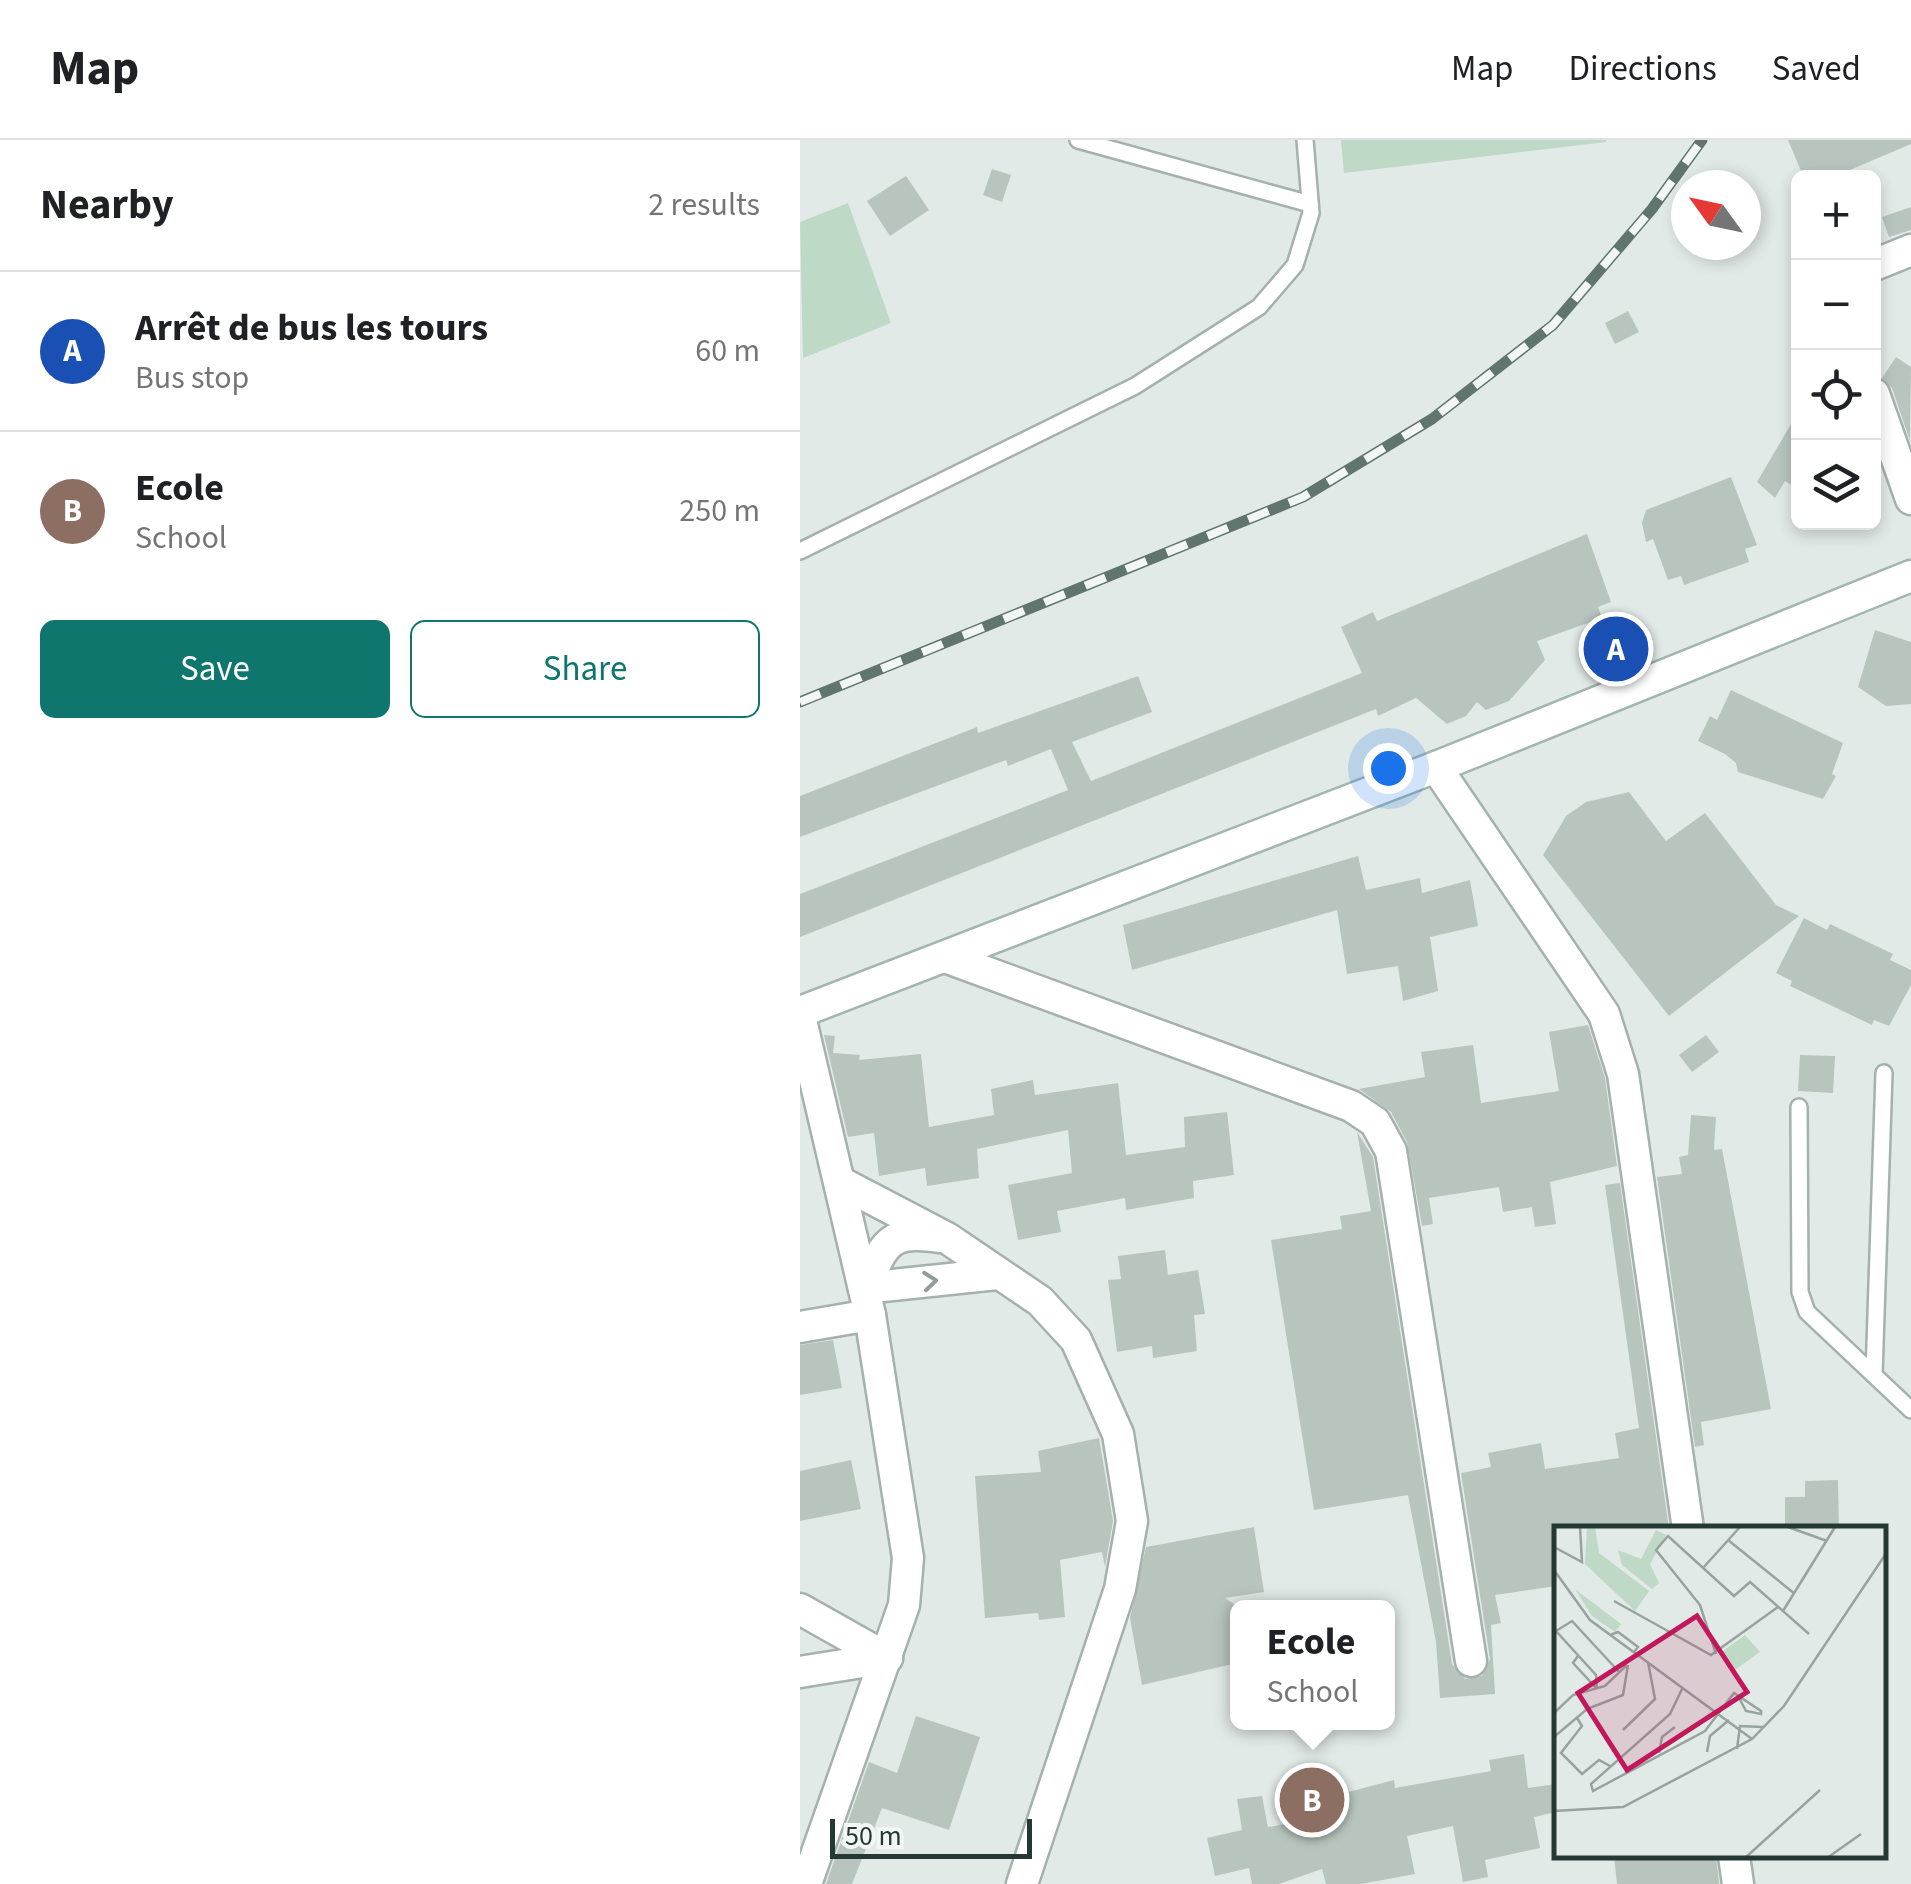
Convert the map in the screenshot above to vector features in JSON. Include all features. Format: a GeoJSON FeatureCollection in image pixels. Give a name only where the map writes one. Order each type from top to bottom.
{"type":"FeatureCollection","features":[{"type":"Feature","properties":{"kind":"street"},"geometry":{"type":"LineString","coordinates":[[1881,414],[1911,498]]}},
{"type":"Feature","properties":{"kind":"street"},"geometry":{"type":"LineString","coordinates":[[806,1884],[904,1605],[908,1558],[867,1302],[800,1014],[1911,576]]}},
{"type":"Feature","properties":{"kind":"street"},"geometry":{"type":"LineString","coordinates":[[1436,766],[1595,1000],[1609,1029],[1623,1074],[1688,1526]]}},
{"type":"Feature","properties":{"kind":"street"},"geometry":{"type":"LineString","coordinates":[[944,957],[1351,1106],[1375,1122],[1392,1151],[1472,1661]]}},
{"type":"Feature","properties":{"kind":"street"},"geometry":{"type":"LineString","coordinates":[[840,1182],[947,1238],[1040,1301],[1076,1340],[1118,1434],[1132,1520],[1120,1589],[1022,1884]]}},
{"type":"Feature","properties":{"kind":"street"},"geometry":{"type":"LineString","coordinates":[[867,1302],[885,1244],[908,1232],[947,1238]]}},
{"type":"Feature","properties":{"kind":"street"},"geometry":{"type":"LineString","coordinates":[[800,1327],[867,1302],[996,1274]]}},
{"type":"Feature","properties":{"kind":"street"},"geometry":{"type":"LineString","coordinates":[[800,1609],[886,1658]]}},
{"type":"Feature","properties":{"kind":"street"},"geometry":{"type":"LineString","coordinates":[[800,1672],[886,1658]]}},
{"type":"Feature","properties":{"kind":"street"},"geometry":{"type":"LineString","coordinates":[[1734,1859],[1738,1884]]}},
{"type":"Feature","properties":{"kind":"lane"},"geometry":{"type":"LineString","coordinates":[[1078,140],[1310,204]]}},
{"type":"Feature","properties":{"kind":"lane"},"geometry":{"type":"LineString","coordinates":[[800,551],[1135,386],[1205,346],[1259,307],[1296,265],[1310,204],[1305,140]]}},
{"type":"Feature","properties":{"kind":"lane"},"geometry":{"type":"LineString","coordinates":[[1874,1375],[1884,1073]]}},
{"type":"Feature","properties":{"kind":"lane"},"geometry":{"type":"LineString","coordinates":[[1799,1107],[1800,1292],[1807,1312],[1911,1410]]}},
{"type":"Feature","properties":{"kind":"green space"},"geometry":{"type":"Polygon","coordinates":[[[1341,140],[1606,140],[1606,142],[1344,173],[1341,140]]]}},
{"type":"Feature","properties":{"kind":"green space"},"geometry":{"type":"Polygon","coordinates":[[[848,203],[891,323],[803,358],[800,222],[848,203]]]}},
{"type":"Feature","properties":{"kind":"building"},"geometry":{"type":"Polygon","coordinates":[[[1788,140],[1911,140],[1911,144],[1850,170],[1801,170],[1788,140]]]}},
{"type":"Feature","properties":{"kind":"building"},"geometry":{"type":"Polygon","coordinates":[[[992,169],[1011,175],[1002,202],[983,195],[992,169]]]}},
{"type":"Feature","properties":{"kind":"building"},"geometry":{"type":"Polygon","coordinates":[[[906,176],[929,210],[890,236],[867,201],[906,176]]]}},
{"type":"Feature","properties":{"kind":"building"},"geometry":{"type":"Polygon","coordinates":[[[1911,207],[1911,230],[1889,237],[1882,217],[1911,207]]]}},
{"type":"Feature","properties":{"kind":"building"},"geometry":{"type":"Polygon","coordinates":[[[1628,311],[1639,332],[1615,344],[1605,323],[1628,311]]]}},
{"type":"Feature","properties":{"kind":"building"},"geometry":{"type":"Polygon","coordinates":[[[1896,357],[1911,367],[1910,441],[1892,388],[1882,378],[1896,357]]]}},
{"type":"Feature","properties":{"kind":"building"},"geometry":{"type":"Polygon","coordinates":[[[1791,424],[1791,485],[1785,481],[1775,498],[1757,482],[1791,424]]]}},
{"type":"Feature","properties":{"kind":"building"},"geometry":{"type":"Polygon","coordinates":[[[1731,477],[1757,545],[1745,549],[1749,562],[1684,585],[1681,576],[1668,580],[1653,539],[1646,542],[1642,523],[1646,510],[1731,477]]]}},
{"type":"Feature","properties":{"kind":"building"},"geometry":{"type":"Polygon","coordinates":[[[1587,534],[1611,602],[1598,607],[1602,618],[1537,641],[1545,660],[1509,701],[1486,710],[1477,702],[1466,716],[1447,724],[1416,698],[1378,716],[1376,709],[800,937],[800,894],[1068,790],[1051,749],[1008,766],[1006,760],[800,837],[800,796],[977,727],[978,733],[1138,676],[1152,712],[1072,742],[1091,781],[1362,673],[1341,627],[1373,612],[1377,621],[1587,534]]]}},
{"type":"Feature","properties":{"kind":"building"},"geometry":{"type":"Polygon","coordinates":[[[1875,630],[1911,642],[1911,704],[1886,706],[1858,687],[1875,630]]]}},
{"type":"Feature","properties":{"kind":"building"},"geometry":{"type":"Polygon","coordinates":[[[1731,690],[1843,743],[1832,774],[1836,776],[1823,799],[1738,772],[1736,763],[1725,754],[1698,741],[1710,716],[1717,720],[1731,690]]]}},
{"type":"Feature","properties":{"kind":"building"},"geometry":{"type":"Polygon","coordinates":[[[1629,792],[1666,841],[1705,813],[1776,905],[1799,916],[1669,1016],[1543,855],[1566,816],[1586,802],[1629,792]]]}},
{"type":"Feature","properties":{"kind":"building"},"geometry":{"type":"Polygon","coordinates":[[[1358,856],[1366,890],[1420,878],[1422,893],[1470,880],[1478,926],[1430,937],[1438,991],[1403,1001],[1398,966],[1347,974],[1337,910],[1132,970],[1123,925],[1358,856]]]}},
{"type":"Feature","properties":{"kind":"building"},"geometry":{"type":"Polygon","coordinates":[[[1804,918],[1827,930],[1830,924],[1893,954],[1890,960],[1911,970],[1911,985],[1889,1026],[1874,1020],[1872,1025],[1790,986],[1792,981],[1776,973],[1804,918]]]}},
{"type":"Feature","properties":{"kind":"building"},"geometry":{"type":"Polygon","coordinates":[[[1588,1025],[1605,1078],[1617,1166],[1550,1182],[1556,1224],[1535,1227],[1532,1207],[1503,1212],[1499,1187],[1429,1198],[1433,1224],[1422,1226],[1407,1142],[1391,1112],[1359,1089],[1425,1077],[1421,1052],[1473,1045],[1481,1103],[1559,1091],[1549,1032],[1588,1025]]]}},
{"type":"Feature","properties":{"kind":"building"},"geometry":{"type":"Polygon","coordinates":[[[824,1035],[835,1036],[833,1053],[860,1055],[859,1060],[921,1054],[929,1127],[994,1115],[991,1089],[1033,1080],[1035,1095],[1118,1083],[1126,1155],[1185,1147],[1184,1117],[1227,1112],[1234,1175],[1193,1181],[1194,1198],[1126,1210],[1125,1198],[1057,1211],[1061,1232],[1018,1240],[1008,1185],[1072,1173],[1068,1130],[977,1149],[979,1178],[927,1186],[925,1168],[879,1176],[874,1133],[848,1137],[824,1035]]]}},
{"type":"Feature","properties":{"kind":"building"},"geometry":{"type":"Polygon","coordinates":[[[1706,1035],[1719,1052],[1692,1072],[1679,1055],[1706,1035]]]}},
{"type":"Feature","properties":{"kind":"building"},"geometry":{"type":"Polygon","coordinates":[[[1800,1055],[1835,1056],[1833,1093],[1798,1091],[1800,1055]]]}},
{"type":"Feature","properties":{"kind":"building"},"geometry":{"type":"Polygon","coordinates":[[[1691,1115],[1716,1117],[1714,1150],[1722,1149],[1771,1409],[1701,1422],[1704,1445],[1695,1447],[1657,1177],[1682,1174],[1679,1157],[1688,1155],[1691,1115]]]}},
{"type":"Feature","properties":{"kind":"building"},"geometry":{"type":"Polygon","coordinates":[[[1357,1132],[1373,1157],[1452,1664],[1465,1679],[1482,1676],[1490,1659],[1461,1473],[1491,1467],[1488,1453],[1541,1443],[1545,1469],[1619,1458],[1615,1433],[1639,1428],[1605,1185],[1620,1183],[1669,1526],[1554,1526],[1554,1586],[1495,1595],[1501,1623],[1491,1625],[1495,1694],[1440,1698],[1436,1642],[1408,1495],[1314,1510],[1271,1240],[1342,1229],[1340,1216],[1371,1211],[1357,1132]]]}},
{"type":"Feature","properties":{"kind":"building"},"geometry":{"type":"Polygon","coordinates":[[[1165,1250],[1168,1275],[1198,1270],[1205,1314],[1194,1315],[1197,1351],[1153,1358],[1152,1346],[1117,1352],[1108,1280],[1121,1279],[1118,1256],[1165,1250]]]}},
{"type":"Feature","properties":{"kind":"building"},"geometry":{"type":"Polygon","coordinates":[[[833,1340],[842,1388],[800,1395],[800,1345],[833,1340]]]}},
{"type":"Feature","properties":{"kind":"building"},"geometry":{"type":"Polygon","coordinates":[[[1099,1438],[1113,1521],[1105,1567],[1102,1552],[1060,1560],[1065,1617],[1039,1620],[1038,1613],[985,1618],[975,1476],[1041,1472],[1038,1451],[1099,1438]]]}},
{"type":"Feature","properties":{"kind":"building"},"geometry":{"type":"Polygon","coordinates":[[[851,1460],[861,1509],[800,1521],[800,1471],[851,1460]]]}},
{"type":"Feature","properties":{"kind":"building"},"geometry":{"type":"Polygon","coordinates":[[[1838,1480],[1839,1526],[1785,1526],[1785,1497],[1805,1497],[1805,1481],[1838,1480]]]}},
{"type":"Feature","properties":{"kind":"building"},"geometry":{"type":"Polygon","coordinates":[[[1254,1527],[1264,1592],[1225,1598],[1230,1601],[1230,1665],[1142,1685],[1130,1618],[1146,1547],[1254,1527]]]}},
{"type":"Feature","properties":{"kind":"building"},"geometry":{"type":"Polygon","coordinates":[[[916,1716],[980,1737],[949,1830],[882,1808],[852,1884],[826,1884],[869,1762],[897,1773],[916,1716]]]}},
{"type":"Feature","properties":{"kind":"building"},"geometry":{"type":"Polygon","coordinates":[[[1524,1754],[1528,1788],[1554,1784],[1554,1812],[1534,1817],[1540,1848],[1485,1860],[1488,1877],[1463,1882],[1453,1826],[1407,1836],[1415,1874],[1361,1884],[1326,1884],[1322,1869],[1279,1884],[1252,1884],[1249,1868],[1215,1876],[1207,1838],[1242,1830],[1237,1799],[1262,1796],[1268,1827],[1314,1819],[1310,1802],[1394,1780],[1395,1788],[1491,1771],[1489,1760],[1524,1754]]]}},
{"type":"Feature","properties":{"kind":"building"},"geometry":{"type":"Polygon","coordinates":[[[1614,1859],[1716,1859],[1719,1884],[1617,1884],[1614,1859]]]}},
{"type":"Feature","properties":{"kind":"railway"},"geometry":{"type":"LineString","coordinates":[[800,702],[1303,497],[1432,419],[1553,325],[1652,209],[1702,140]]}},
{"type":"Feature","properties":{"kind":"place","name":"Arrêt de bus les tours"},"geometry":{"type":"Point","coordinates":[1616,649]}},
{"type":"Feature","properties":{"kind":"place","name":"Ecole"},"geometry":{"type":"Point","coordinates":[1312,1800]}}]}
